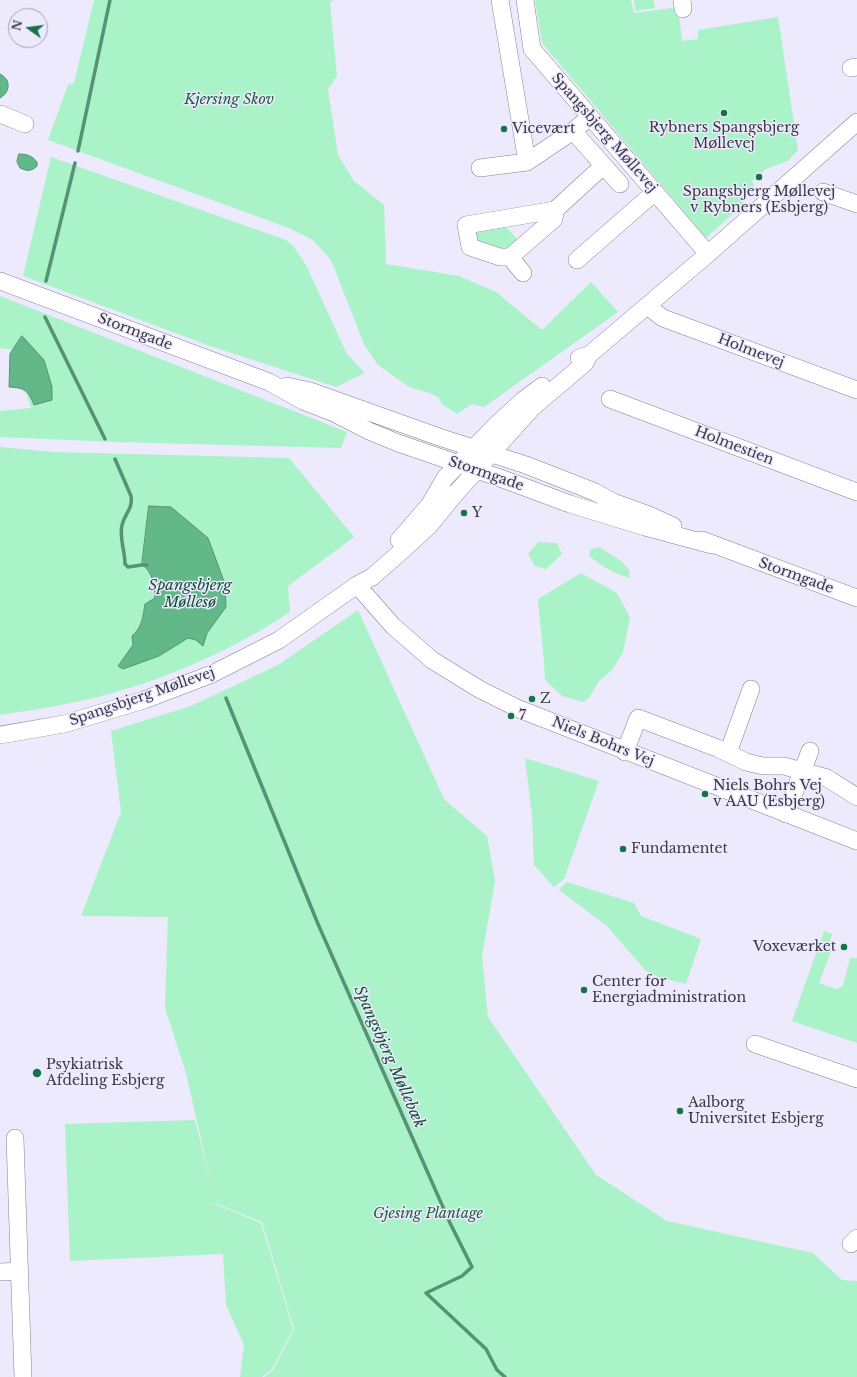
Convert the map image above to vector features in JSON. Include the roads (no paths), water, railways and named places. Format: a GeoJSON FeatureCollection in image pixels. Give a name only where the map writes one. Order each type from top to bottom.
{"type":"FeatureCollection","features":[{"type":"Feature","properties":{"kind":"street"},"geometry":{"type":"LineString","coordinates":[[500,0],[528,162]]}},
{"type":"Feature","properties":{"kind":"street","name":"Spangsbjerg Møllevej"},"geometry":{"type":"LineString","coordinates":[[525,0],[532,49],[708,254]]}},
{"type":"Feature","properties":{"kind":"street"},"geometry":{"type":"LineString","coordinates":[[0,114],[25,124]]}},
{"type":"Feature","properties":{"kind":"street"},"geometry":{"type":"LineString","coordinates":[[480,168],[528,162],[573,131],[590,117]]}},
{"type":"Feature","properties":{"kind":"street","name":"Spangsbjerg Møllevej"},"geometry":{"type":"LineString","coordinates":[[0,734],[64,724],[144,700],[212,674],[279,640],[357,585],[372,577],[429,526],[483,462],[532,408],[585,363],[589,355],[708,254],[857,122]]}},
{"type":"Feature","properties":{"kind":"street"},"geometry":{"type":"LineString","coordinates":[[573,131],[620,184]]}},
{"type":"Feature","properties":{"kind":"street"},"geometry":{"type":"LineString","coordinates":[[555,210],[554,219],[510,257],[500,257],[470,247],[466,225],[555,210],[603,166]]}},
{"type":"Feature","properties":{"kind":"street"},"geometry":{"type":"LineString","coordinates":[[577,260],[654,192]]}},
{"type":"Feature","properties":{"kind":"street"},"geometry":{"type":"LineString","coordinates":[[823,192],[857,204]]}},
{"type":"Feature","properties":{"kind":"street"},"geometry":{"type":"LineString","coordinates":[[510,257],[523,273]]}},
{"type":"Feature","properties":{"kind":"street","name":"Stormgade"},"geometry":{"type":"LineString","coordinates":[[0,281],[269,382],[310,391],[466,456],[591,501],[613,502],[649,515],[712,545]]}},
{"type":"Feature","properties":{"kind":"street","name":"Holmevej"},"geometry":{"type":"LineString","coordinates":[[647,306],[663,318],[857,390]]}},
{"type":"Feature","properties":{"kind":"street","name":"Spangsbjerg Møllevej"},"geometry":{"type":"LineString","coordinates":[[357,585],[366,571],[407,532],[430,504],[445,478],[497,424],[522,401],[579,358],[589,355]]}},
{"type":"Feature","properties":{"kind":"street","name":"Stormgade"},"geometry":{"type":"LineString","coordinates":[[269,382],[303,401],[398,443],[466,456]]}},
{"type":"Feature","properties":{"kind":"street","name":"Holmestien"},"geometry":{"type":"LineString","coordinates":[[610,399],[857,492]]}},
{"type":"Feature","properties":{"kind":"street","name":"Stormgade"},"geometry":{"type":"LineString","coordinates":[[483,462],[570,504],[645,527],[712,545],[857,598]]}},
{"type":"Feature","properties":{"kind":"street","name":"Niels Bohrs Vej"},"geometry":{"type":"LineString","coordinates":[[357,585],[393,626],[432,660],[479,689],[519,709],[625,752],[857,841]]}},
{"type":"Feature","properties":{"kind":"street"},"geometry":{"type":"LineString","coordinates":[[728,753],[751,689]]}},
{"type":"Feature","properties":{"kind":"street"},"geometry":{"type":"LineString","coordinates":[[625,752],[638,718],[717,748],[746,762],[763,766],[784,766],[827,778],[857,797]]}},
{"type":"Feature","properties":{"kind":"street"},"geometry":{"type":"LineString","coordinates":[[786,814],[810,750]]}},
{"type":"Feature","properties":{"kind":"street"},"geometry":{"type":"LineString","coordinates":[[755,1044],[857,1079]]}},
{"type":"Feature","properties":{"kind":"street"},"geometry":{"type":"LineString","coordinates":[[16,1138],[23,1377]]}},
{"type":"Feature","properties":{"kind":"street"},"geometry":{"type":"LineString","coordinates":[[0,1272],[20,1271]]}},
{"type":"Feature","properties":{"kind":"water"},"geometry":{"type":"Polygon","coordinates":[[[0,74],[4,76],[8,82],[8,89],[0,98],[0,74]]]}},
{"type":"Feature","properties":{"kind":"water"},"geometry":{"type":"Polygon","coordinates":[[[19,154],[31,157],[37,162],[37,166],[29,170],[20,168],[17,162],[19,154]]]}},
{"type":"Feature","properties":{"kind":"water"},"geometry":{"type":"Polygon","coordinates":[[[22,336],[44,360],[52,387],[52,400],[34,405],[28,393],[19,388],[9,387],[10,354],[22,336]]]}},
{"type":"Feature","properties":{"kind":"water","name":"Spangsbjerg Møllesø"},"geometry":{"type":"Polygon","coordinates":[[[149,506],[171,507],[208,538],[225,584],[226,607],[207,633],[203,646],[196,640],[188,638],[159,656],[123,669],[118,666],[133,645],[132,636],[140,626],[145,604],[155,598],[151,575],[146,567],[142,565],[149,506]]]}},
{"type":"Feature","properties":{"kind":"waterway","name":"Spangsbjerg Møllebæk"},"geometry":{"type":"LineString","coordinates":[[78,151],[110,0]]}},
{"type":"Feature","properties":{"kind":"waterway","name":"Spangsbjerg Møllebæk"},"geometry":{"type":"LineString","coordinates":[[46,281],[75,163]]}},
{"type":"Feature","properties":{"kind":"waterway","name":"Spangsbjerg Møllebæk"},"geometry":{"type":"LineString","coordinates":[[45,317],[105,439]]}},
{"type":"Feature","properties":{"kind":"waterway","name":"Spangsbjerg Møllebæk"},"geometry":{"type":"LineString","coordinates":[[115,459],[131,496],[130,508],[123,521],[121,530],[125,564],[128,567],[147,565]]}},
{"type":"Feature","properties":{"kind":"waterway","name":"Spangsbjerg Møllebæk"},"geometry":{"type":"LineString","coordinates":[[226,698],[318,924],[450,1223],[472,1267],[462,1276],[426,1293],[486,1349],[497,1370],[505,1377]]}},
{"type":"Feature","properties":{"kind":"place","name":"Rybners Spangsbjerg Møllevej"},"geometry":{"type":"Point","coordinates":[724,113]}},
{"type":"Feature","properties":{"kind":"place","name":"Vicevært"},"geometry":{"type":"Point","coordinates":[504,129]}},
{"type":"Feature","properties":{"kind":"place","name":"Spangsbjerg Møllevej v Rybners (Esbjerg)"},"geometry":{"type":"Point","coordinates":[759,177]}},
{"type":"Feature","properties":{"kind":"place","name":"Y"},"geometry":{"type":"Point","coordinates":[464,513]}},
{"type":"Feature","properties":{"kind":"place","name":"Z"},"geometry":{"type":"Point","coordinates":[532,699]}},
{"type":"Feature","properties":{"kind":"place","name":"7"},"geometry":{"type":"Point","coordinates":[511,716]}},
{"type":"Feature","properties":{"kind":"place","name":"Niels Bohrs Vej v AAU (Esbjerg)"},"geometry":{"type":"Point","coordinates":[705,794]}},
{"type":"Feature","properties":{"kind":"place","name":"Fundamentet"},"geometry":{"type":"Point","coordinates":[623,849]}},
{"type":"Feature","properties":{"kind":"place","name":"Voxeværket"},"geometry":{"type":"Point","coordinates":[844,947]}},
{"type":"Feature","properties":{"kind":"place","name":"Center for Energiadministration"},"geometry":{"type":"Point","coordinates":[584,990]}},
{"type":"Feature","properties":{"kind":"place","name":"Psykiatrisk Afdeling Esbjerg"},"geometry":{"type":"Point","coordinates":[37,1073]}},
{"type":"Feature","properties":{"kind":"place","name":"Aalborg Universitet Esbjerg"},"geometry":{"type":"Point","coordinates":[680,1111]}},
{"type":"Feature","properties":{"kind":"park label","name":"Kjersing Skov"},"geometry":{"type":"Point","coordinates":[229,100]}},
{"type":"Feature","properties":{"kind":"park label","name":"Gjesing Plantage"},"geometry":{"type":"Point","coordinates":[428,1214]}}]}
